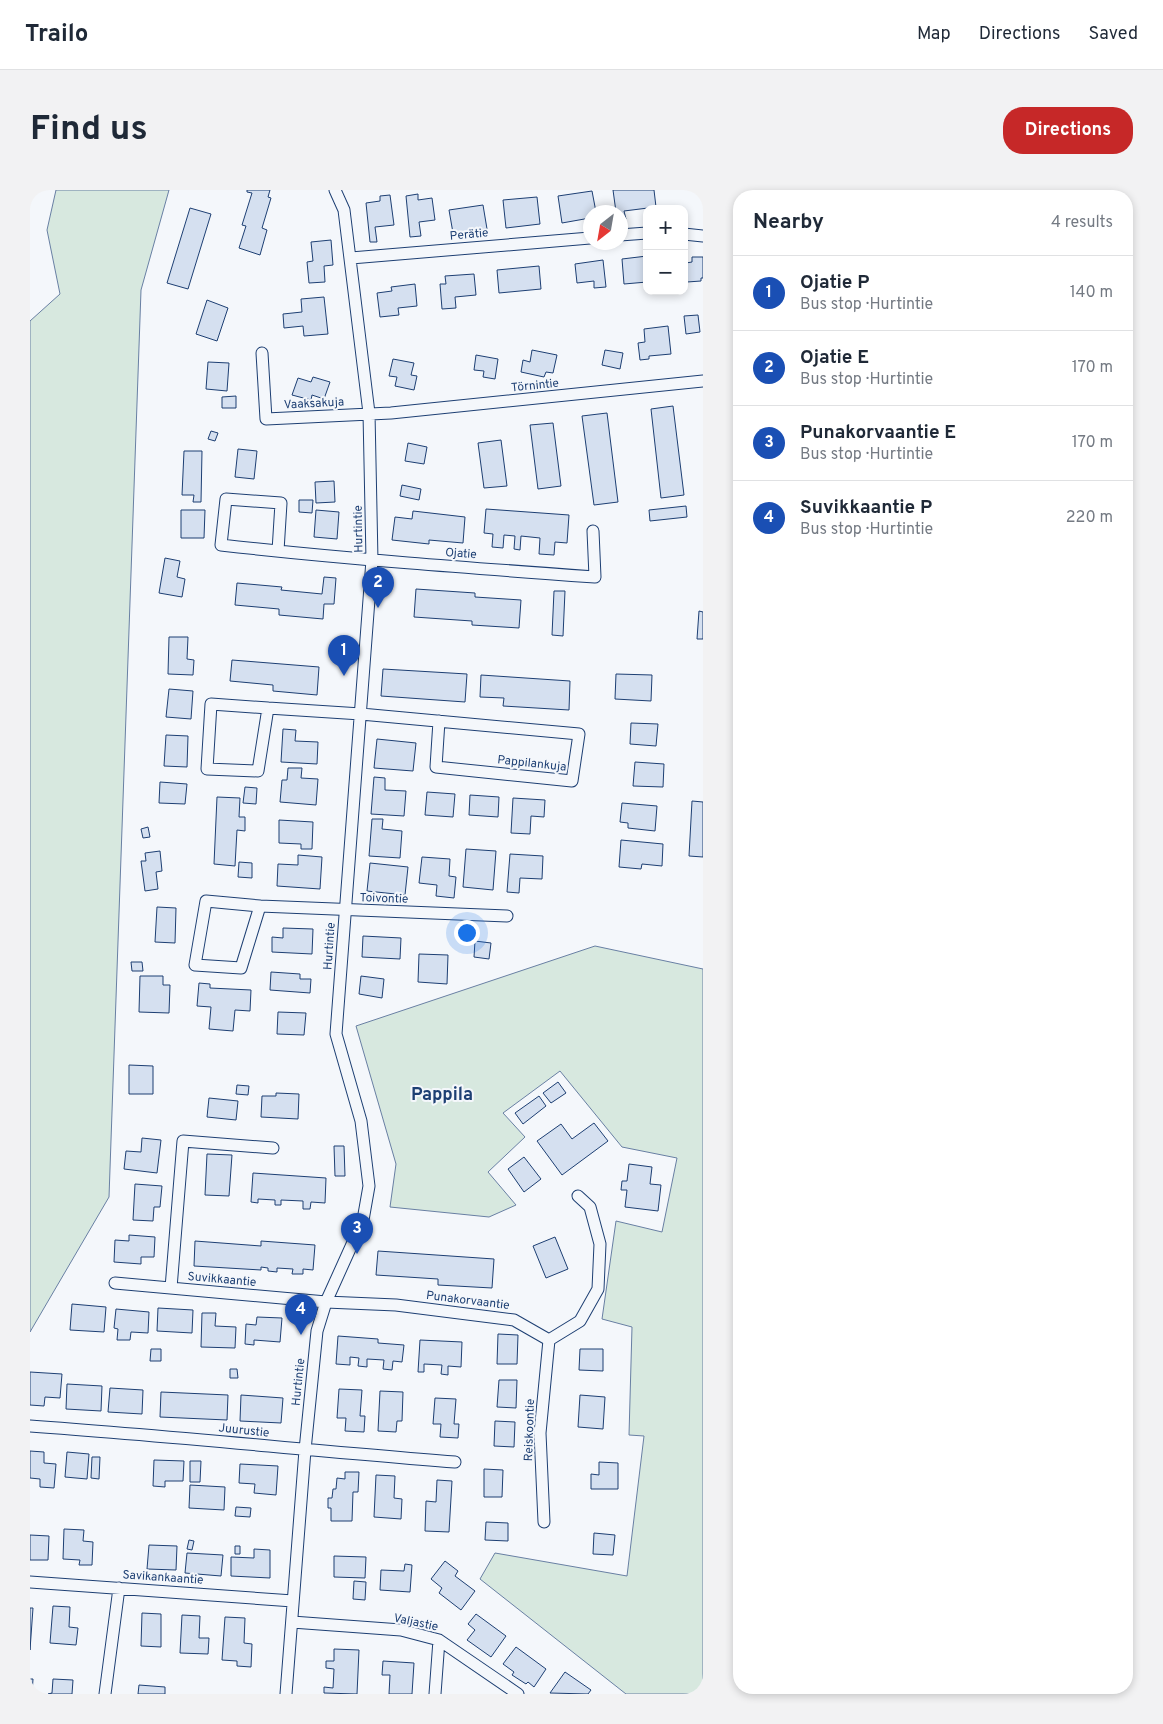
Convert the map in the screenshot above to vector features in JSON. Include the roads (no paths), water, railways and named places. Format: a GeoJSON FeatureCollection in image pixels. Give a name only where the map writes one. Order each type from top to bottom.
{"type":"FeatureCollection","features":[{"type":"Feature","properties":{"kind":"street","name":"Hurtintie"},"geometry":{"type":"LineString","coordinates":[[286,1694],[305,1450],[317,1331],[326,1302],[363,1220],[370,1186],[361,1121],[336,1034],[372,560],[369,413],[344,210],[335,190]]}},
{"type":"Feature","properties":{"kind":"street"},"geometry":{"type":"LineString","coordinates":[[628,234],[643,233]]}},
{"type":"Feature","properties":{"kind":"street"},"geometry":{"type":"LineString","coordinates":[[688,234],[703,236]]}},
{"type":"Feature","properties":{"kind":"street","name":"Perätie"},"geometry":{"type":"LineString","coordinates":[[351,258],[583,239]]}},
{"type":"Feature","properties":{"kind":"street","name":"Vaaksakuja"},"geometry":{"type":"LineString","coordinates":[[262,352],[266,419],[369,413]]}},
{"type":"Feature","properties":{"kind":"street","name":"Törnintie"},"geometry":{"type":"LineString","coordinates":[[369,413],[401,412],[703,381]]}},
{"type":"Feature","properties":{"kind":"street","name":"Ojatie"},"geometry":{"type":"LineString","coordinates":[[278,551],[281,503],[226,499],[221,545],[278,551],[372,560],[596,577],[593,531]]}},
{"type":"Feature","properties":{"kind":"street","name":"Pappilankuja"},"geometry":{"type":"LineString","coordinates":[[268,708],[258,771],[207,769],[211,704],[361,714],[439,721],[579,734],[572,781],[436,767],[439,721]]}},
{"type":"Feature","properties":{"kind":"street","name":"Toivontie"},"geometry":{"type":"LineString","coordinates":[[260,906],[241,968],[195,964],[206,901],[260,906],[507,916]]}},
{"type":"Feature","properties":{"kind":"street"},"geometry":{"type":"LineString","coordinates":[[171,1288],[183,1141],[272,1148]]}},
{"type":"Feature","properties":{"kind":"street"},"geometry":{"type":"LineString","coordinates":[[549,1340],[580,1321],[598,1289],[600,1244],[590,1206],[578,1196]]}},
{"type":"Feature","properties":{"kind":"street","name":"Suvikkaantie"},"geometry":{"type":"LineString","coordinates":[[115,1283],[326,1302]]}},
{"type":"Feature","properties":{"kind":"street","name":"Punakorvaantie"},"geometry":{"type":"LineString","coordinates":[[326,1302],[396,1306],[514,1320],[549,1340]]}},
{"type":"Feature","properties":{"kind":"street","name":"Reiskoontie"},"geometry":{"type":"LineString","coordinates":[[544,1522],[540,1433],[549,1340]]}},
{"type":"Feature","properties":{"kind":"street","name":"Juurustie"},"geometry":{"type":"LineString","coordinates":[[30,1426],[134,1433],[305,1450],[456,1462]]}},
{"type":"Feature","properties":{"kind":"street","name":"Savikankaantie"},"geometry":{"type":"LineString","coordinates":[[30,1582],[293,1601]]}},
{"type":"Feature","properties":{"kind":"street"},"geometry":{"type":"LineString","coordinates":[[105,1694],[119,1588]]}},
{"type":"Feature","properties":{"kind":"street","name":"Valjastie"},"geometry":{"type":"LineString","coordinates":[[292,1622],[401,1630],[440,1640],[518,1694]]}},
{"type":"Feature","properties":{"kind":"street"},"geometry":{"type":"LineString","coordinates":[[435,1694],[440,1640]]}},
{"type":"Feature","properties":{"kind":"place","name":"Ojatie E"},"geometry":{"type":"Point","coordinates":[378,608]}},
{"type":"Feature","properties":{"kind":"place","name":"Ojatie P"},"geometry":{"type":"Point","coordinates":[344,676]}},
{"type":"Feature","properties":{"kind":"place","name":"Punakorvaantie E"},"geometry":{"type":"Point","coordinates":[357,1254]}},
{"type":"Feature","properties":{"kind":"place","name":"Suvikkaantie P"},"geometry":{"type":"Point","coordinates":[301,1335]}},
{"type":"Feature","properties":{"kind":"district","name":"Pappila"},"geometry":{"type":"Point","coordinates":[442,1094]}}]}
